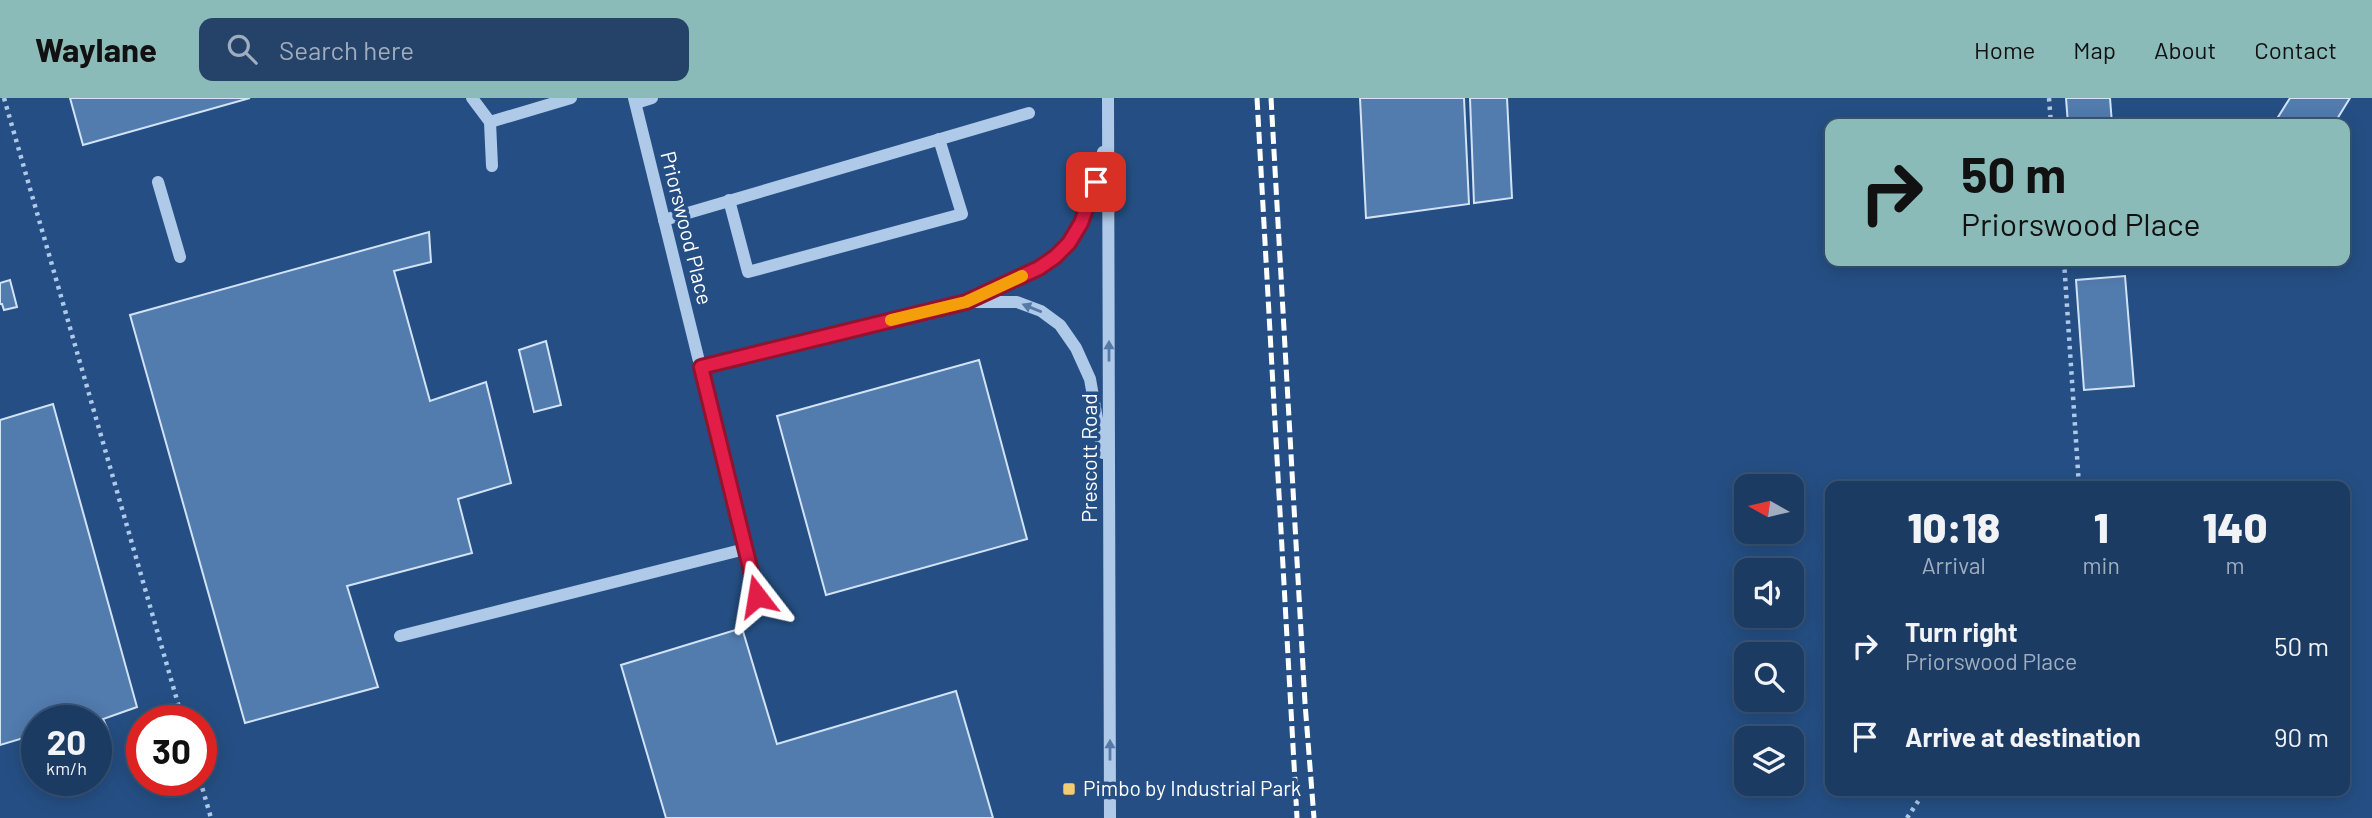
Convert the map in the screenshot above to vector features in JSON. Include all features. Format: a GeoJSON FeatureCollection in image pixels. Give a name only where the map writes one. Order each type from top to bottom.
{"type":"FeatureCollection","features":[{"type":"Feature","properties":{"kind":"street"},"geometry":{"type":"LineString","coordinates":[[472,98],[490,122],[492,166]]}},
{"type":"Feature","properties":{"kind":"street"},"geometry":{"type":"LineString","coordinates":[[490,122],[571,98]]}},
{"type":"Feature","properties":{"kind":"street"},"geometry":{"type":"LineString","coordinates":[[635,100],[652,98]]}},
{"type":"Feature","properties":{"kind":"street","name":"Prescott Road"},"geometry":{"type":"LineString","coordinates":[[1108,98],[1110,818]]}},
{"type":"Feature","properties":{"kind":"street","name":"Priorswood Place"},"geometry":{"type":"LineString","coordinates":[[635,100],[757,596]]}},
{"type":"Feature","properties":{"kind":"street"},"geometry":{"type":"LineString","coordinates":[[664,219],[1029,113]]}},
{"type":"Feature","properties":{"kind":"street"},"geometry":{"type":"LineString","coordinates":[[701,367],[966,302],[1039,268],[1069,243],[1081,223],[1091,198],[1108,132]]}},
{"type":"Feature","properties":{"kind":"street"},"geometry":{"type":"LineString","coordinates":[[729,200],[748,272],[962,214],[939,139]]}},
{"type":"Feature","properties":{"kind":"street"},"geometry":{"type":"LineString","coordinates":[[158,182],[180,257]]}},
{"type":"Feature","properties":{"kind":"street"},"geometry":{"type":"LineString","coordinates":[[966,302],[1017,302],[1041,312],[1060,325],[1076,348],[1090,379],[1110,497]]}},
{"type":"Feature","properties":{"kind":"street"},"geometry":{"type":"LineString","coordinates":[[400,636],[745,549]]}},
{"type":"Feature","properties":{"kind":"path"},"geometry":{"type":"LineString","coordinates":[[4,98],[178,705]]}},
{"type":"Feature","properties":{"kind":"path"},"geometry":{"type":"LineString","coordinates":[[2049,98],[2051,119]]}},
{"type":"Feature","properties":{"kind":"path"},"geometry":{"type":"LineString","coordinates":[[2064,266],[2078,481]]}},
{"type":"Feature","properties":{"kind":"path"},"geometry":{"type":"LineString","coordinates":[[205,796],[211,818]]}},
{"type":"Feature","properties":{"kind":"path"},"geometry":{"type":"LineString","coordinates":[[1907,818],[1922,796]]}},
{"type":"Feature","properties":{"kind":"building"},"geometry":{"type":"Polygon","coordinates":[[[70,98],[250,98],[83,145],[70,98]]]}},
{"type":"Feature","properties":{"kind":"building"},"geometry":{"type":"Polygon","coordinates":[[[1360,98],[1464,98],[1469,204],[1366,218],[1360,98]]]}},
{"type":"Feature","properties":{"kind":"building"},"geometry":{"type":"Polygon","coordinates":[[[1470,98],[1507,98],[1512,198],[1474,203],[1470,98]]]}},
{"type":"Feature","properties":{"kind":"building"},"geometry":{"type":"Polygon","coordinates":[[[2066,98],[2110,98],[2112,119],[2068,119],[2066,98]]]}},
{"type":"Feature","properties":{"kind":"building"},"geometry":{"type":"Polygon","coordinates":[[[2290,98],[2350,98],[2337,119],[2277,119],[2290,98]]]}},
{"type":"Feature","properties":{"kind":"building"},"geometry":{"type":"Polygon","coordinates":[[[429,232],[431,262],[394,271],[430,401],[486,382],[511,483],[458,499],[472,553],[347,586],[378,687],[245,723],[130,315],[429,232]]]}},
{"type":"Feature","properties":{"kind":"building"},"geometry":{"type":"Polygon","coordinates":[[[2125,276],[2134,386],[2084,390],[2076,280],[2125,276]]]}},
{"type":"Feature","properties":{"kind":"building"},"geometry":{"type":"Polygon","coordinates":[[[10,280],[17,307],[4,310],[0,304],[0,283],[10,280]]]}},
{"type":"Feature","properties":{"kind":"building"},"geometry":{"type":"Polygon","coordinates":[[[546,341],[561,405],[534,412],[519,350],[546,341]]]}},
{"type":"Feature","properties":{"kind":"building"},"geometry":{"type":"Polygon","coordinates":[[[979,360],[1027,539],[826,595],[777,416],[979,360]]]}},
{"type":"Feature","properties":{"kind":"building"},"geometry":{"type":"Polygon","coordinates":[[[53,404],[136,705],[126,705],[126,711],[112,716],[112,705],[21,705],[21,739],[0,745],[0,420],[53,404]]]}},
{"type":"Feature","properties":{"kind":"building"},"geometry":{"type":"Polygon","coordinates":[[[742,628],[777,744],[956,691],[993,818],[666,818],[621,665],[742,628]]]}},
{"type":"Feature","properties":{"kind":"railway"},"geometry":{"type":"LineString","coordinates":[[1257,98],[1297,818]]}},
{"type":"Feature","properties":{"kind":"railway"},"geometry":{"type":"LineString","coordinates":[[1271,98],[1305,703],[1314,818]]}},
{"type":"Feature","properties":{"kind":"slow traffic"},"geometry":{"type":"LineString","coordinates":[[891,320],[966,302],[1022,276]]}},
{"type":"Feature","properties":{"kind":"place","name":"Pimbo by Industrial Park"},"geometry":{"type":"Point","coordinates":[1069,789]}},
{"type":"Feature","properties":{"kind":"route"},"geometry":{"type":"LineString","coordinates":[[757,596],[701,367],[966,302],[1039,268],[1069,243],[1081,223],[1096,182]]}}]}
